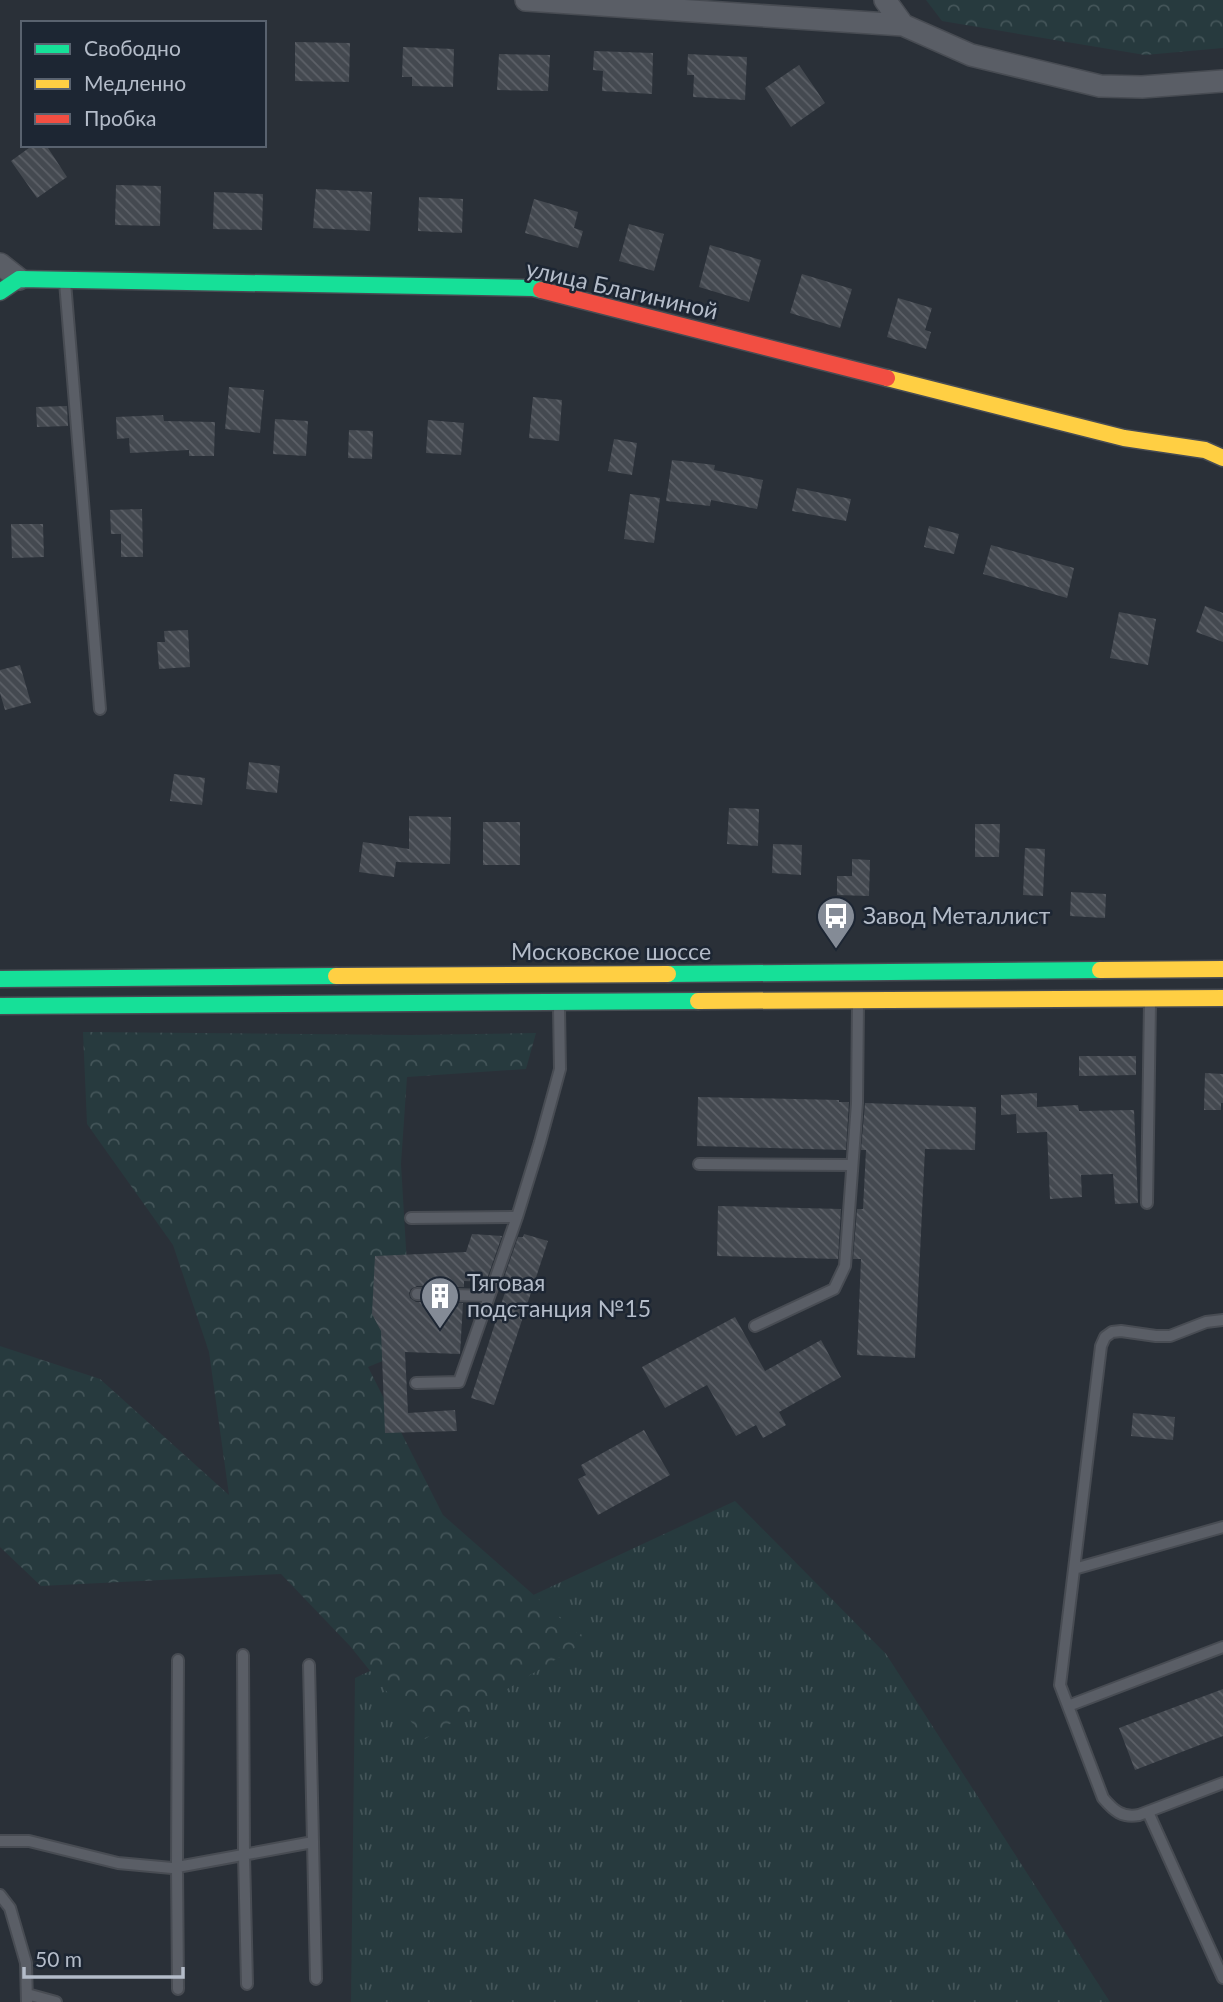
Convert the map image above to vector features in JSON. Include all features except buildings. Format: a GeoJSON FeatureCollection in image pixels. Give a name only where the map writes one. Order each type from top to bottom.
{"type":"FeatureCollection","features":[{"type":"Feature","properties":{"kind":"main road","name":"улица Благининой"},"geometry":{"type":"LineString","coordinates":[[19,279],[533,288],[1124,438],[1205,450],[1223,458]]}},
{"type":"Feature","properties":{"kind":"main road"},"geometry":{"type":"LineString","coordinates":[[0,292],[19,279]]}},
{"type":"Feature","properties":{"kind":"main road","name":"Московское шоссе"},"geometry":{"type":"LineString","coordinates":[[0,979],[1223,969]]}},
{"type":"Feature","properties":{"kind":"main road"},"geometry":{"type":"LineString","coordinates":[[0,1006],[1223,998]]}},
{"type":"Feature","properties":{"kind":"street"},"geometry":{"type":"LineString","coordinates":[[526,0],[903,25],[971,55],[1100,86],[1142,87],[1223,81]]}},
{"type":"Feature","properties":{"kind":"street"},"geometry":{"type":"LineString","coordinates":[[885,0],[903,25]]}},
{"type":"Feature","properties":{"kind":"street"},"geometry":{"type":"LineString","coordinates":[[0,264],[19,279]]}},
{"type":"Feature","properties":{"kind":"lane"},"geometry":{"type":"LineString","coordinates":[[65,280],[100,709]]}},
{"type":"Feature","properties":{"kind":"lane"},"geometry":{"type":"LineString","coordinates":[[1147,1203],[1150,999]]}},
{"type":"Feature","properties":{"kind":"lane"},"geometry":{"type":"LineString","coordinates":[[755,1326],[834,1289],[845,1266],[859,1061],[858,1000]]}},
{"type":"Feature","properties":{"kind":"lane"},"geometry":{"type":"LineString","coordinates":[[416,1382],[458,1382],[517,1217],[560,1069],[559,1001]]}},
{"type":"Feature","properties":{"kind":"lane"},"geometry":{"type":"LineString","coordinates":[[699,1164],[852,1165]]}},
{"type":"Feature","properties":{"kind":"lane"},"geometry":{"type":"LineString","coordinates":[[411,1218],[517,1217]]}},
{"type":"Feature","properties":{"kind":"lane"},"geometry":{"type":"LineString","coordinates":[[417,1294],[489,1296]]}},
{"type":"Feature","properties":{"kind":"lane"},"geometry":{"type":"LineString","coordinates":[[1223,1320],[1206,1322],[1170,1336],[1121,1331],[1112,1332],[1105,1337],[1101,1346],[1060,1685],[1103,1798],[1112,1809],[1130,1816],[1148,1812],[1223,1783]]}},
{"type":"Feature","properties":{"kind":"lane"},"geometry":{"type":"LineString","coordinates":[[1074,1569],[1223,1527]]}},
{"type":"Feature","properties":{"kind":"lane"},"geometry":{"type":"LineString","coordinates":[[1068,1706],[1223,1647]]}},
{"type":"Feature","properties":{"kind":"lane"},"geometry":{"type":"LineString","coordinates":[[243,1655],[247,1984]]}},
{"type":"Feature","properties":{"kind":"lane"},"geometry":{"type":"LineString","coordinates":[[178,1660],[178,1989]]}},
{"type":"Feature","properties":{"kind":"lane"},"geometry":{"type":"LineString","coordinates":[[309,1665],[316,1979]]}},
{"type":"Feature","properties":{"kind":"lane"},"geometry":{"type":"LineString","coordinates":[[1148,1812],[1223,1978]]}},
{"type":"Feature","properties":{"kind":"lane"},"geometry":{"type":"LineString","coordinates":[[0,1841],[29,1842],[118,1863],[177,1867],[313,1842]]}},
{"type":"Feature","properties":{"kind":"lane"},"geometry":{"type":"LineString","coordinates":[[0,1895],[10,1908],[26,1963],[27,1998],[56,2002]]}},
{"type":"Feature","properties":{"kind":"green space"},"geometry":{"type":"Polygon","coordinates":[[[926,0],[1223,0],[1223,48],[1145,55],[942,21],[926,0]]]}},
{"type":"Feature","properties":{"kind":"green space"},"geometry":{"type":"Polygon","coordinates":[[[83,1032],[410,1035],[536,1033],[526,1069],[407,1077],[401,1164],[412,1349],[368,1367],[443,1515],[586,1641],[425,1739],[350,1646],[281,1574],[41,1586],[0,1547],[0,1346],[100,1379],[229,1495],[209,1352],[173,1245],[87,1124],[83,1032]]]}},
{"type":"Feature","properties":{"kind":"green space"},"geometry":{"type":"Polygon","coordinates":[[[735,1501],[886,1654],[1110,2002],[351,2002],[355,1678],[735,1501]]]}},
{"type":"Feature","properties":{"kind":"traffic: fast"},"geometry":{"type":"LineString","coordinates":[[0,292],[19,279],[541,290]]}},
{"type":"Feature","properties":{"kind":"traffic: fast"},"geometry":{"type":"LineString","coordinates":[[668,974],[1100,970]]}},
{"type":"Feature","properties":{"kind":"traffic: fast"},"geometry":{"type":"LineString","coordinates":[[0,979],[336,976]]}},
{"type":"Feature","properties":{"kind":"traffic: fast"},"geometry":{"type":"LineString","coordinates":[[0,1006],[698,1001]]}},
{"type":"Feature","properties":{"kind":"traffic: slow"},"geometry":{"type":"LineString","coordinates":[[887,378],[1124,438],[1205,450],[1223,458]]}},
{"type":"Feature","properties":{"kind":"traffic: slow"},"geometry":{"type":"LineString","coordinates":[[1100,970],[1223,969]]}},
{"type":"Feature","properties":{"kind":"traffic: slow"},"geometry":{"type":"LineString","coordinates":[[336,976],[668,974]]}},
{"type":"Feature","properties":{"kind":"traffic: slow"},"geometry":{"type":"LineString","coordinates":[[698,1001],[1223,998]]}},
{"type":"Feature","properties":{"kind":"traffic: jam"},"geometry":{"type":"LineString","coordinates":[[541,290],[887,378]]}},
{"type":"Feature","properties":{"kind":"place","name":"Завод Металлист"},"geometry":{"type":"Point","coordinates":[836,950]}},
{"type":"Feature","properties":{"kind":"place","name":"Тяговая подстанция №15"},"geometry":{"type":"Point","coordinates":[440,1330]}}]}
